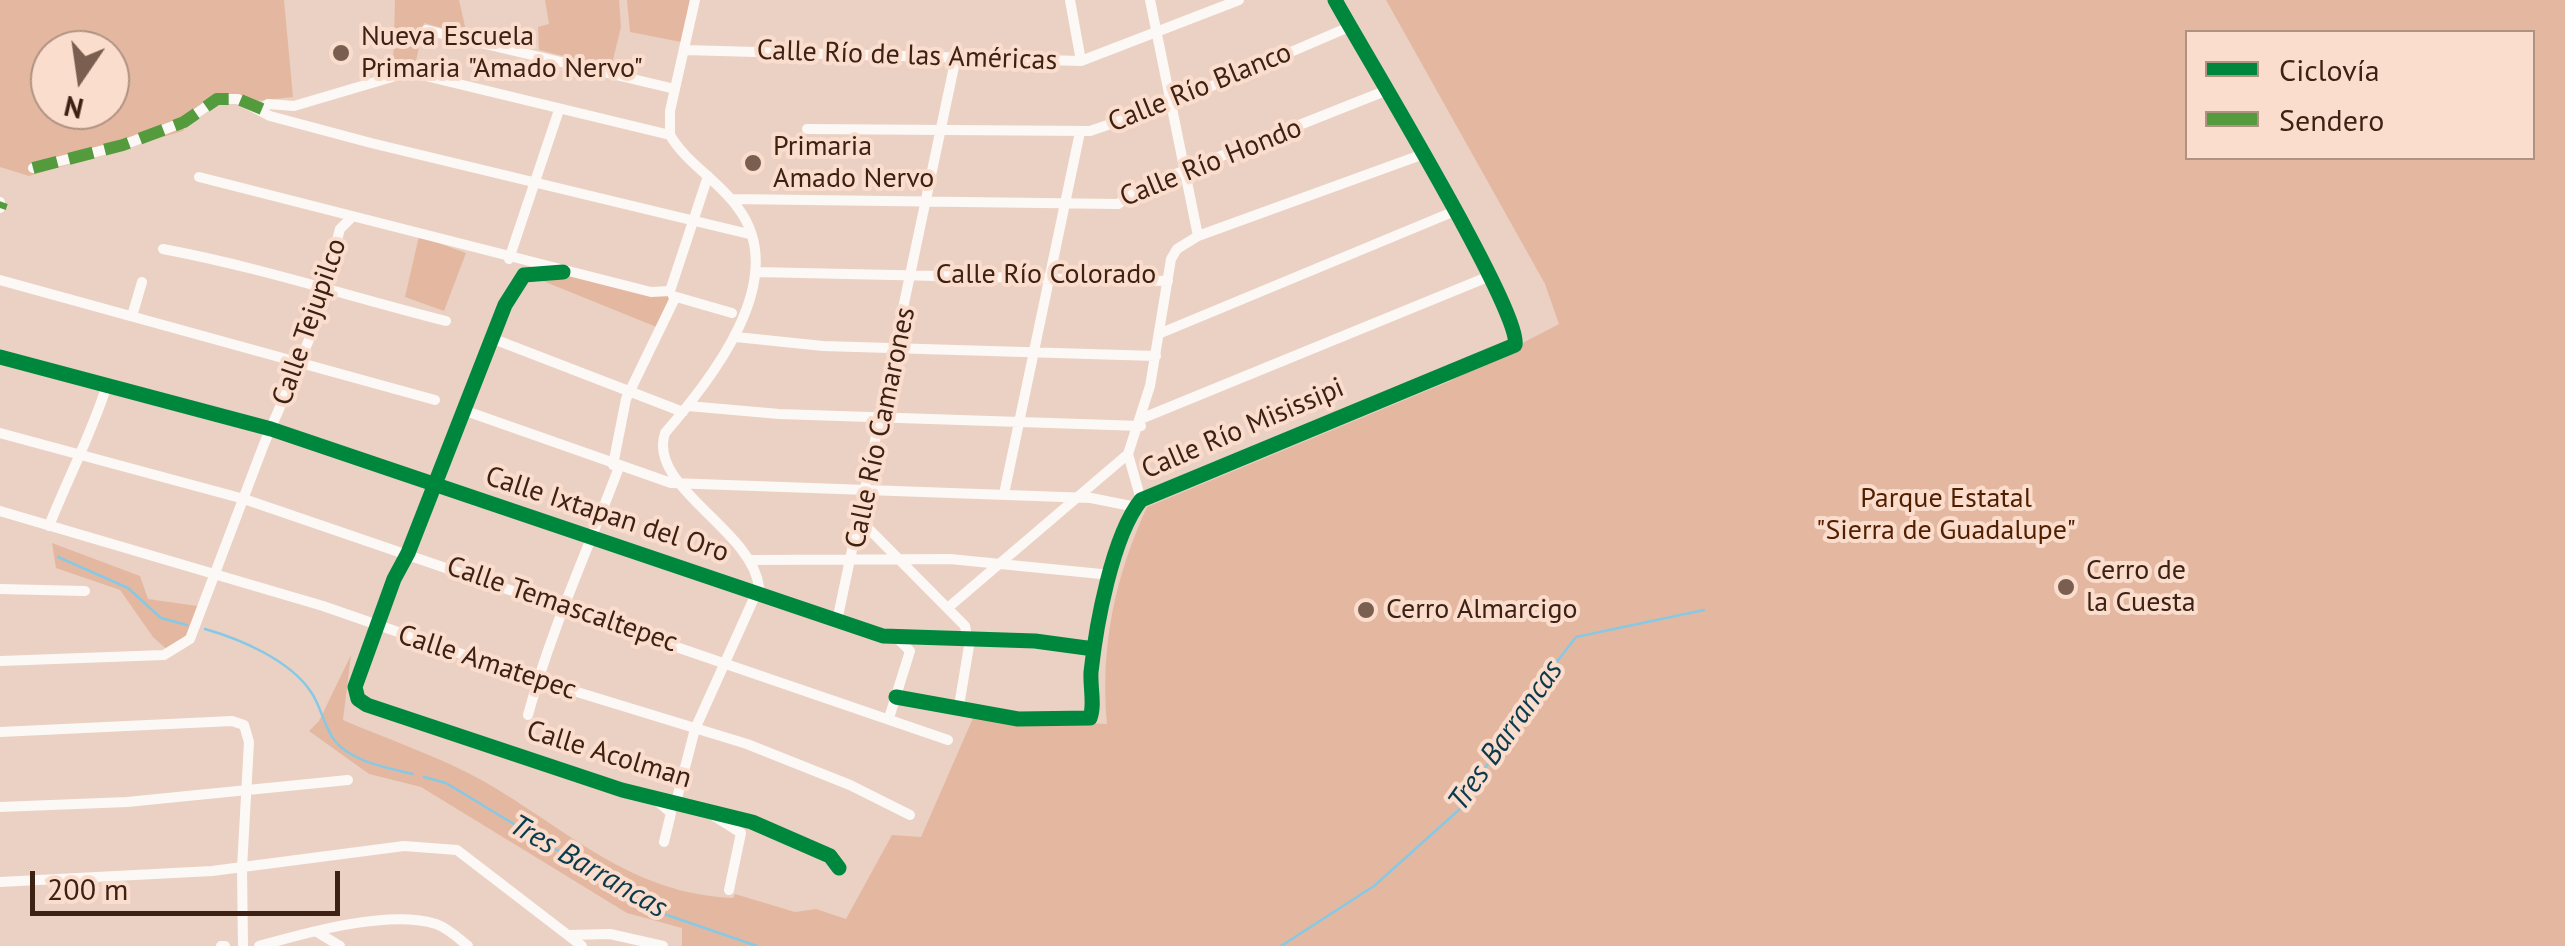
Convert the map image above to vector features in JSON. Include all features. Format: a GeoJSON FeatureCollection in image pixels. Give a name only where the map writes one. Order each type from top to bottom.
{"type":"FeatureCollection","features":[{"type":"Feature","properties":{"kind":"street"},"geometry":{"type":"LineString","coordinates":[[673,139],[675,90],[695,0]]}},
{"type":"Feature","properties":{"kind":"street"},"geometry":{"type":"LineString","coordinates":[[1070,0],[1081,62]]}},
{"type":"Feature","properties":{"kind":"street"},"geometry":{"type":"LineString","coordinates":[[1150,0],[1198,236],[1421,155]]}},
{"type":"Feature","properties":{"kind":"street","name":"Calle Río de las Américas"},"geometry":{"type":"LineString","coordinates":[[684,50],[1081,62],[1239,0]]}},
{"type":"Feature","properties":{"kind":"street"},"geometry":{"type":"LineString","coordinates":[[490,338],[685,409],[1018,424],[1142,422],[1490,276],[1335,0]]}},
{"type":"Feature","properties":{"kind":"street","name":"Calle Río Blanco"},"geometry":{"type":"LineString","coordinates":[[807,129],[1080,132],[1172,104],[1349,27]]}},
{"type":"Feature","properties":{"kind":"street"},"geometry":{"type":"LineString","coordinates":[[426,30],[675,90]]}},
{"type":"Feature","properties":{"kind":"street","name":"Calle Río Camarones"},"geometry":{"type":"LineString","coordinates":[[837,621],[854,560],[956,58]]}},
{"type":"Feature","properties":{"kind":"street"},"geometry":{"type":"LineString","coordinates":[[262,109],[268,104],[294,106],[410,72],[673,139],[731,199],[749,234],[754,272],[736,337],[665,433],[662,451],[667,468],[751,560],[759,592],[695,728],[676,802]]}},
{"type":"Feature","properties":{"kind":"street","name":"Calle Río Hondo"},"geometry":{"type":"LineString","coordinates":[[731,199],[1118,204],[1143,187],[1384,91]]}},
{"type":"Feature","properties":{"kind":"street"},"geometry":{"type":"LineString","coordinates":[[33,168],[123,145],[184,122],[217,98],[238,99],[288,121],[749,234]]}},
{"type":"Feature","properties":{"kind":"street"},"geometry":{"type":"LineString","coordinates":[[509,259],[559,110]]}},
{"type":"Feature","properties":{"kind":"street"},"geometry":{"type":"LineString","coordinates":[[1004,494],[1080,132]]}},
{"type":"Feature","properties":{"kind":"street"},"geometry":{"type":"LineString","coordinates":[[528,714],[616,466],[612,452],[630,390],[672,295],[708,176]]}},
{"type":"Feature","properties":{"kind":"street"},"geometry":{"type":"LineString","coordinates":[[199,177],[732,313]]}},
{"type":"Feature","properties":{"kind":"street"},"geometry":{"type":"LineString","coordinates":[[1161,333],[1455,211]]}},
{"type":"Feature","properties":{"kind":"street","name":"Calle Tejupilco"},"geometry":{"type":"LineString","coordinates":[[0,661],[164,655],[178,650],[194,631],[300,360],[340,229],[352,217]]}},
{"type":"Feature","properties":{"kind":"street","name":"Calle Río Colorado"},"geometry":{"type":"LineString","coordinates":[[754,272],[1168,281],[1174,254],[1198,236]]}},
{"type":"Feature","properties":{"kind":"street"},"geometry":{"type":"LineString","coordinates":[[163,248],[301,278],[446,321]]}},
{"type":"Feature","properties":{"kind":"street"},"geometry":{"type":"LineString","coordinates":[[377,626],[490,338],[520,279],[531,272],[563,272]]}},
{"type":"Feature","properties":{"kind":"street","name":"Calle Río Misissipi"},"geometry":{"type":"LineString","coordinates":[[1138,503],[1324,420],[1511,348],[1516,341],[1490,276]]}},
{"type":"Feature","properties":{"kind":"street"},"geometry":{"type":"LineString","coordinates":[[0,280],[435,400]]}},
{"type":"Feature","properties":{"kind":"street"},"geometry":{"type":"LineString","coordinates":[[950,606],[1128,454],[1142,422],[1168,281]]}},
{"type":"Feature","properties":{"kind":"street"},"geometry":{"type":"LineString","coordinates":[[132,316],[142,282]]}},
{"type":"Feature","properties":{"kind":"street"},"geometry":{"type":"LineString","coordinates":[[736,337],[824,346],[1156,356]]}},
{"type":"Feature","properties":{"kind":"street","name":"Calle Ixtapan del Oro"},"geometry":{"type":"LineString","coordinates":[[0,357],[271,429],[894,638],[1035,641],[1094,649]]}},
{"type":"Feature","properties":{"kind":"street"},"geometry":{"type":"LineString","coordinates":[[49,526],[107,385]]}},
{"type":"Feature","properties":{"kind":"street"},"geometry":{"type":"LineString","coordinates":[[462,410],[616,466],[681,484],[867,488],[1138,503]]}},
{"type":"Feature","properties":{"kind":"street","name":"Calle Temascaltepec"},"geometry":{"type":"LineString","coordinates":[[0,433],[244,499],[724,660],[948,740]]}},
{"type":"Feature","properties":{"kind":"street","name":"Calle Río Misissipi"},"geometry":{"type":"LineString","coordinates":[[959,706],[1018,719],[1091,717],[1094,649],[1111,575],[1138,503],[1128,454]]}},
{"type":"Feature","properties":{"kind":"street","name":"Calle Amatepec"},"geometry":{"type":"LineString","coordinates":[[0,511],[214,574],[695,728],[806,766],[910,815]]}},
{"type":"Feature","properties":{"kind":"street"},"geometry":{"type":"LineString","coordinates":[[862,521],[950,606],[970,642],[959,706],[896,697]]}},
{"type":"Feature","properties":{"kind":"street"},"geometry":{"type":"LineString","coordinates":[[751,560],[950,559],[1111,575]]}},
{"type":"Feature","properties":{"kind":"street"},"geometry":{"type":"LineString","coordinates":[[0,590],[85,591]]}},
{"type":"Feature","properties":{"kind":"street","name":"Calle Acolman"},"geometry":{"type":"LineString","coordinates":[[377,626],[355,687],[358,699],[800,842],[834,858],[840,868]]}},
{"type":"Feature","properties":{"kind":"street"},"geometry":{"type":"LineString","coordinates":[[889,718],[910,651],[894,638]]}},
{"type":"Feature","properties":{"kind":"street"},"geometry":{"type":"LineString","coordinates":[[0,732],[240,723],[250,742],[242,868],[244,946]]}},
{"type":"Feature","properties":{"kind":"street"},"geometry":{"type":"LineString","coordinates":[[0,807],[247,792],[348,780]]}},
{"type":"Feature","properties":{"kind":"street"},"geometry":{"type":"LineString","coordinates":[[652,797],[671,813],[664,842]]}},
{"type":"Feature","properties":{"kind":"street"},"geometry":{"type":"LineString","coordinates":[[710,811],[740,833],[729,890]]}},
{"type":"Feature","properties":{"kind":"street"},"geometry":{"type":"LineString","coordinates":[[0,882],[242,868],[404,846],[450,848],[582,946]]}},
{"type":"Feature","properties":{"kind":"street"},"geometry":{"type":"LineString","coordinates":[[258,946],[318,932],[419,921],[442,926],[468,946]]}},
{"type":"Feature","properties":{"kind":"street"},"geometry":{"type":"LineString","coordinates":[[318,932],[340,946]]}},
{"type":"Feature","properties":{"kind":"street"},"geometry":{"type":"LineString","coordinates":[[568,934],[610,934],[663,946]]}},
{"type":"Feature","properties":{"kind":"green space"},"geometry":{"type":"Polygon","coordinates":[[[0,0],[284,0],[293,97],[246,102],[218,96],[189,116],[183,131],[29,176],[0,167],[0,0]]]}},
{"type":"Feature","properties":{"kind":"green space"},"geometry":{"type":"Polygon","coordinates":[[[395,0],[459,0],[467,35],[424,23],[416,61],[393,66],[395,0]]]}},
{"type":"Feature","properties":{"kind":"green space"},"geometry":{"type":"Polygon","coordinates":[[[545,0],[619,0],[621,27],[611,68],[539,50],[538,27],[549,24],[545,0]]]}},
{"type":"Feature","properties":{"kind":"green space"},"geometry":{"type":"Polygon","coordinates":[[[627,0],[690,0],[681,42],[630,32],[627,0]]]}},
{"type":"Feature","properties":{"kind":"green space","name":"Parque Estatal \"Sierra de Guadalupe\""},"geometry":{"type":"Polygon","coordinates":[[[1386,0],[2565,0],[2565,946],[682,946],[682,928],[627,913],[421,787],[369,774],[309,731],[319,721],[351,655],[343,720],[468,773],[602,856],[663,885],[696,894],[733,898],[735,894],[795,912],[816,909],[846,919],[892,835],[921,837],[973,718],[1107,724],[1106,667],[1112,612],[1126,559],[1147,507],[1448,382],[1559,324],[1545,284],[1386,0]]]}},
{"type":"Feature","properties":{"kind":"green space"},"geometry":{"type":"Polygon","coordinates":[[[419,236],[466,253],[444,311],[405,297],[419,236]]]}},
{"type":"Feature","properties":{"kind":"green space"},"geometry":{"type":"Polygon","coordinates":[[[573,275],[679,297],[659,328],[538,279],[573,275]]]}},
{"type":"Feature","properties":{"kind":"green space"},"geometry":{"type":"Polygon","coordinates":[[[52,543],[140,576],[148,599],[204,607],[173,655],[153,637],[120,590],[56,568],[52,543]]]}},
{"type":"Feature","properties":{"kind":"waterway","name":"Tres Barrancas"},"geometry":{"type":"LineString","coordinates":[[58,557],[128,588],[161,618],[187,625]]}},
{"type":"Feature","properties":{"kind":"waterway","name":"Tres Barrancas"},"geometry":{"type":"LineString","coordinates":[[1281,946],[1374,886],[1461,808],[1525,703],[1576,637],[1704,610]]}},
{"type":"Feature","properties":{"kind":"waterway","name":"Tres Barrancas"},"geometry":{"type":"LineString","coordinates":[[205,629],[248,645],[290,670],[311,692],[331,735],[342,748],[371,763],[413,774]]}},
{"type":"Feature","properties":{"kind":"waterway","name":"Tres Barrancas"},"geometry":{"type":"LineString","coordinates":[[424,777],[446,783],[661,913],[757,946]]}},
{"type":"Feature","properties":{"kind":"marked path"},"geometry":{"type":"LineString","coordinates":[[33,168],[123,145],[184,122],[217,99],[238,99],[262,109]]}},
{"type":"Feature","properties":{"kind":"marked path"},"geometry":{"type":"LineString","coordinates":[[0,208],[2,202]]}},
{"type":"Feature","properties":{"kind":"cycle path"},"geometry":{"type":"LineString","coordinates":[[896,697],[1018,719],[1090,718],[1091,672],[1101,607],[1122,536],[1141,500],[1515,345],[1511,323],[1468,234],[1335,0]]}},
{"type":"Feature","properties":{"kind":"cycle path"},"geometry":{"type":"LineString","coordinates":[[563,272],[524,275],[505,305],[408,553],[394,579],[355,687],[358,699],[622,790],[752,822],[830,856],[839,868]]}},
{"type":"Feature","properties":{"kind":"cycle path"},"geometry":{"type":"LineString","coordinates":[[0,357],[271,429],[883,636],[1035,641],[1094,649]]}},
{"type":"Feature","properties":{"kind":"place","name":"Nueva Escuela Primaria \"Amado Nervo\""},"geometry":{"type":"Point","coordinates":[341,53]}},
{"type":"Feature","properties":{"kind":"place","name":"Primaria Amado Nervo"},"geometry":{"type":"Point","coordinates":[753,163]}},
{"type":"Feature","properties":{"kind":"place","name":"Cerro de la Cuesta"},"geometry":{"type":"Point","coordinates":[2066,587]}},
{"type":"Feature","properties":{"kind":"place","name":"Cerro Almarcigo"},"geometry":{"type":"Point","coordinates":[1366,610]}}]}
